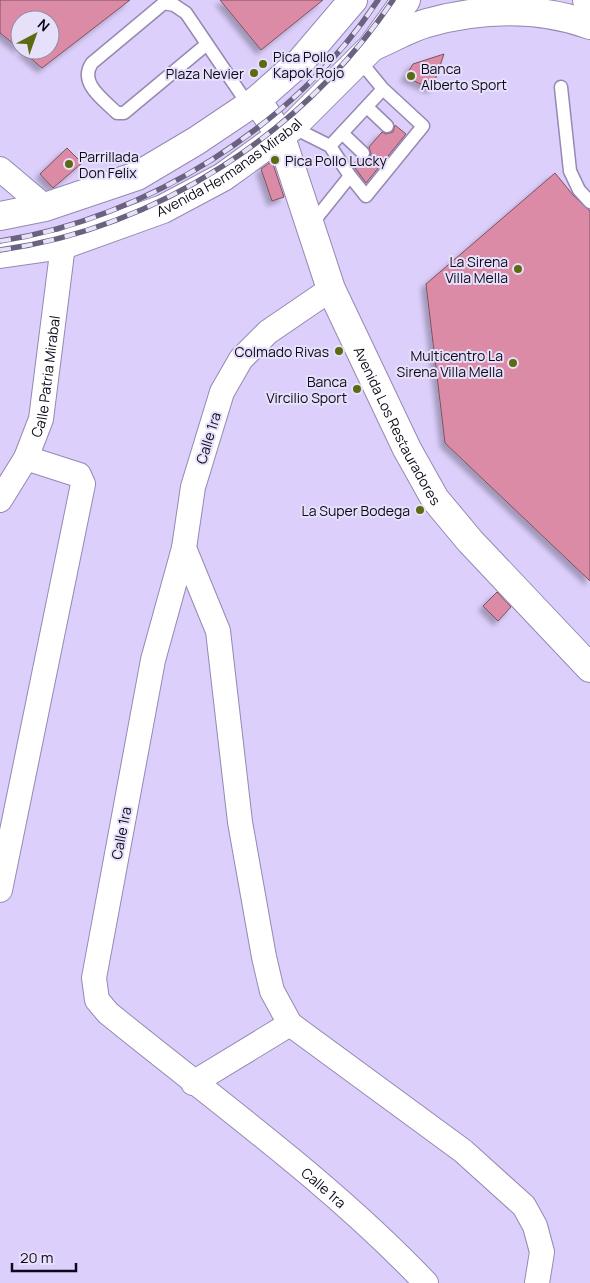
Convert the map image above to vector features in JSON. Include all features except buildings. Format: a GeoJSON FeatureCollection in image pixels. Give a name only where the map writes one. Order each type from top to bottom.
{"type":"FeatureCollection","features":[{"type":"Feature","properties":{"kind":"main road"},"geometry":{"type":"LineString","coordinates":[[0,216],[45,208],[137,176],[196,141],[253,103],[301,61],[353,0]]}},
{"type":"Feature","properties":{"kind":"main road","name":"Avenida Hermanas Mirabal"},"geometry":{"type":"LineString","coordinates":[[0,254],[63,245],[163,209],[223,177],[286,132],[366,54],[406,0]]}},
{"type":"Feature","properties":{"kind":"main road"},"geometry":{"type":"LineString","coordinates":[[366,54],[426,23],[497,10],[568,17],[590,25]]}},
{"type":"Feature","properties":{"kind":"main road","name":"Avenida Los Restauradores"},"geometry":{"type":"LineString","coordinates":[[253,103],[286,132],[310,226],[331,289],[407,449],[435,499],[470,541],[590,668]]}},
{"type":"Feature","properties":{"kind":"street"},"geometry":{"type":"LineString","coordinates":[[0,169],[45,208]]}},
{"type":"Feature","properties":{"kind":"street","name":"Calle Patria Mirabal"},"geometry":{"type":"LineString","coordinates":[[0,500],[26,458],[41,419],[63,245]]}},
{"type":"Feature","properties":{"kind":"street","name":"Calle 1ra"},"geometry":{"type":"LineString","coordinates":[[331,289],[268,332],[241,359],[222,392],[193,487],[184,548],[154,660],[94,978],[97,1000],[108,1013],[334,1195],[386,1241],[426,1283]]}},
{"type":"Feature","properties":{"kind":"street"},"geometry":{"type":"LineString","coordinates":[[0,890],[83,484],[79,475],[73,472],[26,458]]}},
{"type":"Feature","properties":{"kind":"street"},"geometry":{"type":"LineString","coordinates":[[184,548],[218,631],[240,822],[264,957],[272,991],[290,1024],[463,1151],[524,1206],[535,1226],[542,1252],[537,1283]]}},
{"type":"Feature","properties":{"kind":"street"},"geometry":{"type":"LineString","coordinates":[[193,1082],[290,1024]]}},
{"type":"Feature","properties":{"kind":"lane"},"geometry":{"type":"LineString","coordinates":[[207,44],[124,113],[117,113],[93,90],[87,77],[88,69],[92,63],[164,3],[174,5],[186,13],[207,44],[253,103]]}},
{"type":"Feature","properties":{"kind":"lane"},"geometry":{"type":"LineString","coordinates":[[286,132],[330,146],[366,196],[383,171],[423,126],[383,89],[366,54]]}},
{"type":"Feature","properties":{"kind":"lane"},"geometry":{"type":"LineString","coordinates":[[561,87],[570,171],[579,190],[590,202]]}},
{"type":"Feature","properties":{"kind":"lane"},"geometry":{"type":"LineString","coordinates":[[330,146],[383,89]]}},
{"type":"Feature","properties":{"kind":"lane"},"geometry":{"type":"LineString","coordinates":[[367,107],[387,126]]}},
{"type":"Feature","properties":{"kind":"lane"},"geometry":{"type":"LineString","coordinates":[[342,133],[363,153]]}},
{"type":"Feature","properties":{"kind":"lane"},"geometry":{"type":"LineString","coordinates":[[310,226],[350,176]]}},
{"type":"Feature","properties":{"kind":"railway"},"geometry":{"type":"LineString","coordinates":[[0,241],[55,229],[109,212],[162,188],[213,159],[261,125],[305,87],[344,45],[378,0]]}},
{"type":"Feature","properties":{"kind":"railway"},"geometry":{"type":"LineString","coordinates":[[0,250],[59,238],[116,220],[170,196],[222,166],[271,131],[316,92],[357,48],[393,0]]}},
{"type":"Feature","properties":{"kind":"place","name":"Pica Pollo Kapok Rojo"},"geometry":{"type":"Point","coordinates":[263,64]}},
{"type":"Feature","properties":{"kind":"place","name":"Plaza Nevier"},"geometry":{"type":"Point","coordinates":[254,73]}},
{"type":"Feature","properties":{"kind":"place","name":"Banca Alberto Sport"},"geometry":{"type":"Point","coordinates":[411,76]}},
{"type":"Feature","properties":{"kind":"place","name":"Pica Pollo Lucky"},"geometry":{"type":"Point","coordinates":[275,160]}},
{"type":"Feature","properties":{"kind":"place","name":"Parrillada Don Felix"},"geometry":{"type":"Point","coordinates":[69,164]}},
{"type":"Feature","properties":{"kind":"place","name":"La Sirena Villa Mella"},"geometry":{"type":"Point","coordinates":[518,269]}},
{"type":"Feature","properties":{"kind":"place","name":"Colmado Rivas"},"geometry":{"type":"Point","coordinates":[339,351]}},
{"type":"Feature","properties":{"kind":"place","name":"Multicentro La Sirena Villa Mella"},"geometry":{"type":"Point","coordinates":[513,363]}},
{"type":"Feature","properties":{"kind":"place","name":"Banca Vircilio Sport"},"geometry":{"type":"Point","coordinates":[357,389]}},
{"type":"Feature","properties":{"kind":"place","name":"La Super Bodega"},"geometry":{"type":"Point","coordinates":[420,510]}}]}
